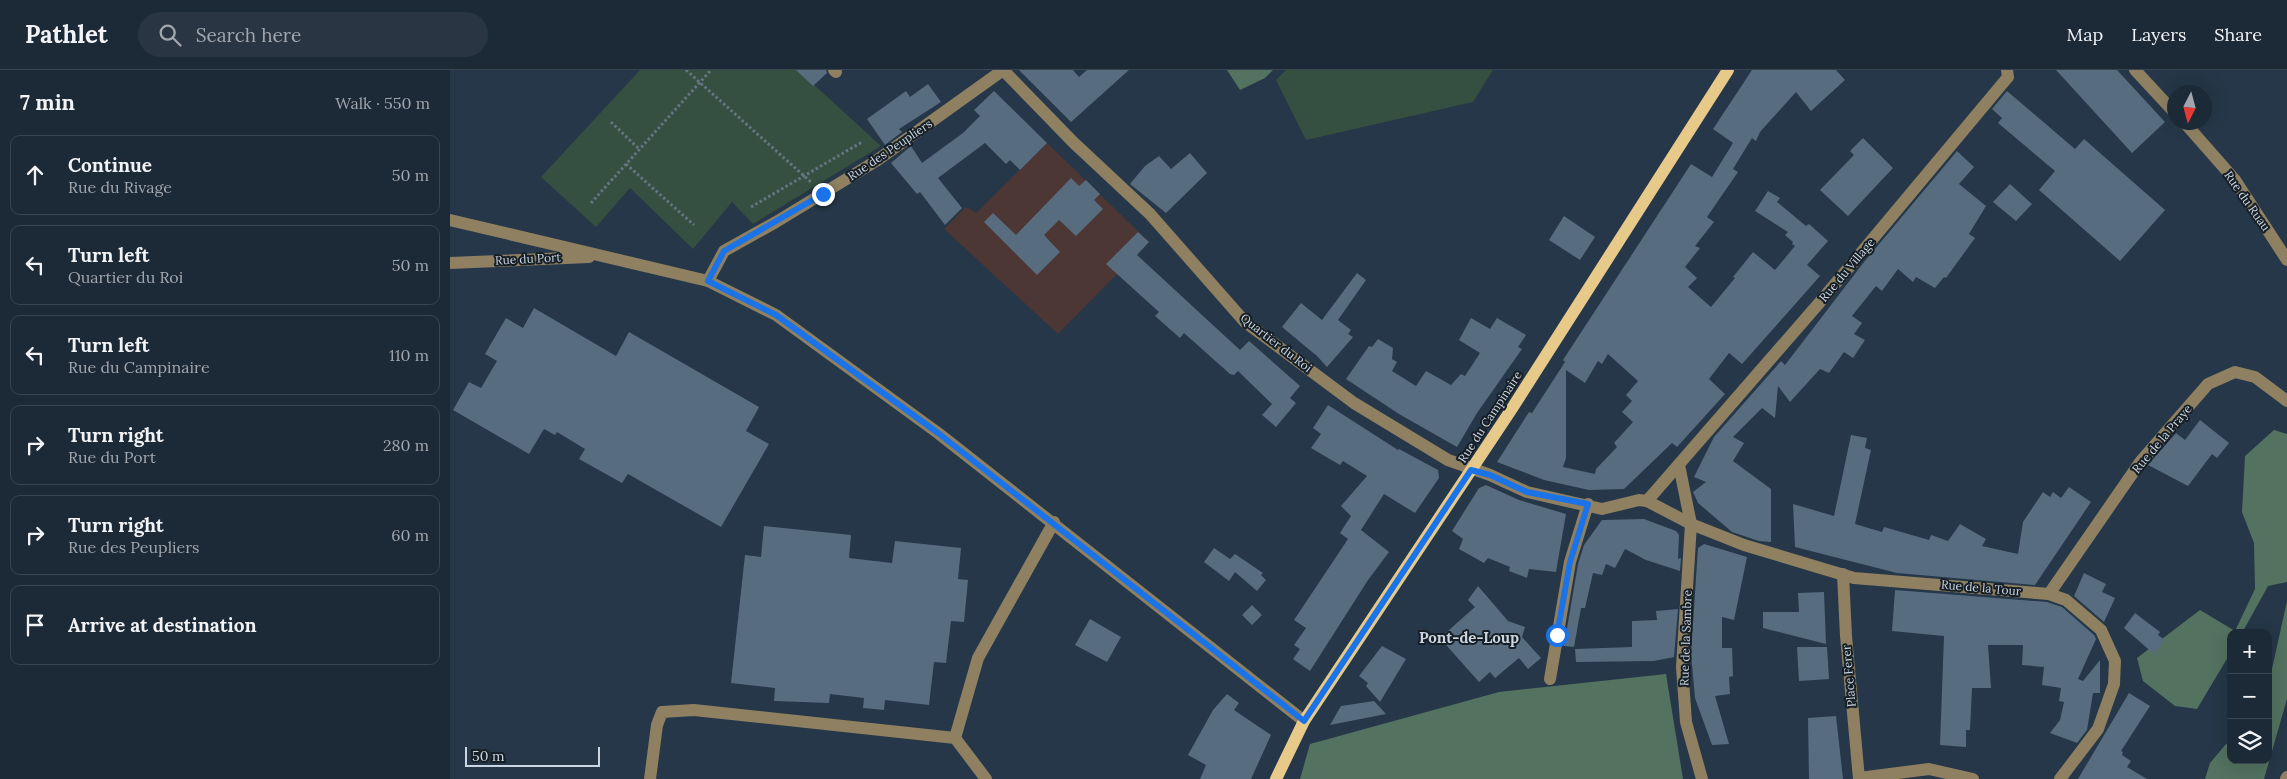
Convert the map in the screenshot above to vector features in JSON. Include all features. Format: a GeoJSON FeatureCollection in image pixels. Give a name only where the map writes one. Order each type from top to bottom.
{"type":"FeatureCollection","features":[{"type":"Feature","properties":{"kind":"main road","name":"Rue du Campinaire"},"geometry":{"type":"LineString","coordinates":[[1276,779],[1304,721],[1606,263],[1728,70]]}},
{"type":"Feature","properties":{"kind":"street","name":"Rue des Peupliers"},"geometry":{"type":"LineString","coordinates":[[708,281],[724,251],[876,161],[1003,70]]}},
{"type":"Feature","properties":{"kind":"street","name":"Quartier du Roi"},"geometry":{"type":"LineString","coordinates":[[1003,70],[1073,142],[1150,214],[1245,322],[1354,403],[1448,460],[1471,470],[1490,475],[1527,492],[1588,504],[1602,509],[1639,500],[1647,501]]}},
{"type":"Feature","properties":{"kind":"street","name":"Rue du Village"},"geometry":{"type":"LineString","coordinates":[[1647,501],[1826,295],[2008,77],[2007,70]]}},
{"type":"Feature","properties":{"kind":"street"},"geometry":{"type":"LineString","coordinates":[[2134,70],[2167,105]]}},
{"type":"Feature","properties":{"kind":"street","name":"Rue du Ruau"},"geometry":{"type":"LineString","coordinates":[[2191,130],[2235,180],[2287,260]]}},
{"type":"Feature","properties":{"kind":"street"},"geometry":{"type":"LineString","coordinates":[[450,220],[708,281],[776,315],[938,433],[1054,522],[1206,645],[1304,721]]}},
{"type":"Feature","properties":{"kind":"street","name":"Rue du Port"},"geometry":{"type":"LineString","coordinates":[[450,263],[606,256]]}},
{"type":"Feature","properties":{"kind":"street","name":"Rue de la Praye"},"geometry":{"type":"LineString","coordinates":[[2049,594],[2140,461],[2208,384],[2236,372],[2254,377],[2287,401]]}},
{"type":"Feature","properties":{"kind":"street","name":"Rue de la Sambre"},"geometry":{"type":"LineString","coordinates":[[1678,465],[1691,524],[1682,667],[1686,722],[1702,779]]}},
{"type":"Feature","properties":{"kind":"street","name":"Rue de la Tour"},"geometry":{"type":"LineString","coordinates":[[1647,501],[1691,524],[1744,545],[1854,578],[2049,594],[2066,600],[2101,630],[2114,661],[2114,684],[2098,729],[2060,779]]}},
{"type":"Feature","properties":{"kind":"street"},"geometry":{"type":"LineString","coordinates":[[1550,678],[1570,562],[1588,504]]}},
{"type":"Feature","properties":{"kind":"street"},"geometry":{"type":"LineString","coordinates":[[955,738],[978,658],[1054,522]]}},
{"type":"Feature","properties":{"kind":"street","name":"Place Ferer"},"geometry":{"type":"LineString","coordinates":[[1843,574],[1846,636],[1859,779]]}},
{"type":"Feature","properties":{"kind":"street"},"geometry":{"type":"LineString","coordinates":[[650,779],[657,725],[662,712],[694,710],[955,738],[986,779]]}},
{"type":"Feature","properties":{"kind":"street"},"geometry":{"type":"LineString","coordinates":[[1859,779],[1929,769],[1973,779]]}},
{"type":"Feature","properties":{"kind":"path"},"geometry":{"type":"LineString","coordinates":[[686,70],[823,194]]}},
{"type":"Feature","properties":{"kind":"path"},"geometry":{"type":"LineString","coordinates":[[591,203],[710,70]]}},
{"type":"Feature","properties":{"kind":"path"},"geometry":{"type":"LineString","coordinates":[[611,122],[639,149]]}},
{"type":"Feature","properties":{"kind":"path"},"geometry":{"type":"LineString","coordinates":[[751,207],[862,142]]}},
{"type":"Feature","properties":{"kind":"path"},"geometry":{"type":"LineString","coordinates":[[626,164],[694,225]]}},
{"type":"Feature","properties":{"kind":"shaded area"},"geometry":{"type":"Polygon","coordinates":[[[1047,143],[1149,242],[1058,334],[944,229],[966,207],[976,213],[1047,143]]]}},
{"type":"Feature","properties":{"kind":"green space"},"geometry":{"type":"Polygon","coordinates":[[[640,70],[798,70],[881,146],[753,224],[732,202],[693,249],[630,188],[596,227],[541,177],[640,70]]]}},
{"type":"Feature","properties":{"kind":"green space"},"geometry":{"type":"Polygon","coordinates":[[[1227,70],[1273,70],[1265,78],[1240,90],[1227,70]]]}},
{"type":"Feature","properties":{"kind":"green space"},"geometry":{"type":"Polygon","coordinates":[[[1286,70],[1493,70],[1473,102],[1306,140],[1276,80],[1286,70]]]}},
{"type":"Feature","properties":{"kind":"green space"},"geometry":{"type":"Polygon","coordinates":[[[2274,430],[2287,434],[2287,582],[2268,586],[2244,629],[2236,629],[2255,589],[2254,543],[2242,512],[2245,456],[2274,430]]]}},
{"type":"Feature","properties":{"kind":"green space"},"geometry":{"type":"Polygon","coordinates":[[[2287,601],[2287,699],[2272,751],[2272,674],[2287,601]]]}},
{"type":"Feature","properties":{"kind":"green space"},"geometry":{"type":"Polygon","coordinates":[[[2200,610],[2232,629],[2227,629],[2227,659],[2197,709],[2175,706],[2143,681],[2137,658],[2200,610]]]}},
{"type":"Feature","properties":{"kind":"green space"},"geometry":{"type":"Polygon","coordinates":[[[1666,674],[1683,779],[1300,779],[1310,744],[1499,692],[1666,674]]]}},
{"type":"Feature","properties":{"kind":"green space"},"geometry":{"type":"Polygon","coordinates":[[[2226,744],[2227,764],[2268,764],[2264,779],[2205,779],[2210,763],[2226,744]]]}},
{"type":"Feature","properties":{"kind":"building"},"geometry":{"type":"Polygon","coordinates":[[[796,70],[826,70],[827,73],[813,86],[796,70]]]}},
{"type":"Feature","properties":{"kind":"building"},"geometry":{"type":"Polygon","coordinates":[[[1019,70],[1073,70],[1079,77],[1087,70],[1129,70],[1071,122],[1019,70]]]}},
{"type":"Feature","properties":{"kind":"building"},"geometry":{"type":"Polygon","coordinates":[[[1752,70],[1836,70],[1845,80],[1811,111],[1796,92],[1760,132],[1756,141],[1752,138],[1733,169],[1738,172],[1707,217],[1714,222],[1695,246],[1700,248],[1685,267],[1697,278],[1688,287],[1711,307],[1753,252],[1775,270],[1795,246],[1785,235],[1788,232],[1755,211],[1768,191],[1780,198],[1777,202],[1806,226],[1809,224],[1828,241],[1807,265],[1820,276],[1742,364],[1729,353],[1709,379],[1725,394],[1677,447],[1672,443],[1624,489],[1589,490],[1544,480],[1497,462],[1529,412],[1532,413],[1565,362],[1563,360],[1691,164],[1712,177],[1733,143],[1713,129],[1752,70]],[[1608,354],[1602,364],[1598,361],[1585,383],[1566,370],[1566,458],[1563,467],[1595,474],[1596,469],[1617,447],[1614,443],[1633,422],[1622,412],[1632,401],[1626,395],[1638,381],[1608,354]]]}},
{"type":"Feature","properties":{"kind":"building"},"geometry":{"type":"Polygon","coordinates":[[[2056,70],[2117,70],[2165,122],[2132,153],[2056,70]]]}},
{"type":"Feature","properties":{"kind":"building"},"geometry":{"type":"Polygon","coordinates":[[[928,84],[941,102],[899,129],[902,132],[885,145],[867,119],[906,91],[910,97],[928,84]]]}},
{"type":"Feature","properties":{"kind":"building"},"geometry":{"type":"Polygon","coordinates":[[[994,91],[1047,143],[1020,170],[1010,160],[1006,164],[985,143],[938,178],[962,208],[945,225],[920,192],[917,194],[891,163],[911,146],[922,163],[963,133],[980,116],[974,110],[994,91]]]}},
{"type":"Feature","properties":{"kind":"building"},"geometry":{"type":"Polygon","coordinates":[[[2007,91],[2075,149],[2084,139],[2165,210],[2120,261],[2039,190],[2055,171],[1998,123],[2002,118],[1992,109],[2007,91]]]}},
{"type":"Feature","properties":{"kind":"building"},"geometry":{"type":"Polygon","coordinates":[[[1863,138],[1893,168],[1848,216],[1820,190],[1854,155],[1850,151],[1863,138]]]}},
{"type":"Feature","properties":{"kind":"building"},"geometry":{"type":"Polygon","coordinates":[[[1957,151],[1974,167],[1959,184],[1986,206],[1969,234],[1975,238],[1946,278],[1944,277],[1935,288],[1916,277],[1913,282],[1898,269],[1882,291],[1876,286],[1852,316],[1862,323],[1854,334],[1865,340],[1853,358],[1844,352],[1829,373],[1820,369],[1790,402],[1778,386],[1775,418],[1762,408],[1733,437],[1744,443],[1733,461],[1771,489],[1771,542],[1759,541],[1732,532],[1698,503],[1693,492],[1706,482],[1694,477],[1714,437],[1781,361],[1785,365],[1864,262],[1957,151]]]}},
{"type":"Feature","properties":{"kind":"building"},"geometry":{"type":"Polygon","coordinates":[[[1190,153],[1207,173],[1166,213],[1130,184],[1145,166],[1159,156],[1171,169],[1190,153]]]}},
{"type":"Feature","properties":{"kind":"building"},"geometry":{"type":"Polygon","coordinates":[[[1071,178],[1079,186],[1086,180],[1100,194],[1094,200],[1103,209],[1076,236],[1059,220],[1044,235],[1060,252],[1037,275],[984,222],[993,213],[1016,235],[1071,178]]]}},
{"type":"Feature","properties":{"kind":"building"},"geometry":{"type":"Polygon","coordinates":[[[2010,184],[2032,204],[2016,221],[1993,202],[2010,184]]]}},
{"type":"Feature","properties":{"kind":"building"},"geometry":{"type":"Polygon","coordinates":[[[1564,216],[1595,237],[1580,260],[1549,240],[1564,216]]]}},
{"type":"Feature","properties":{"kind":"building"},"geometry":{"type":"Polygon","coordinates":[[[1138,232],[1149,242],[1137,255],[1240,350],[1249,341],[1300,386],[1290,398],[1296,403],[1276,427],[1262,415],[1272,404],[1238,371],[1234,375],[1230,374],[1184,333],[1180,338],[1155,316],[1159,312],[1106,264],[1138,232]]]}},
{"type":"Feature","properties":{"kind":"building"},"geometry":{"type":"Polygon","coordinates":[[[1357,273],[1366,280],[1338,320],[1351,330],[1348,334],[1353,337],[1327,367],[1317,356],[1282,327],[1301,303],[1322,320],[1357,273]]]}},
{"type":"Feature","properties":{"kind":"building"},"geometry":{"type":"Polygon","coordinates":[[[534,308],[616,356],[629,332],[759,407],[746,431],[769,444],[721,527],[628,474],[622,483],[579,459],[585,449],[557,432],[555,435],[544,429],[529,454],[453,410],[469,382],[481,388],[497,361],[485,354],[506,318],[523,328],[534,308]]]}},
{"type":"Feature","properties":{"kind":"building"},"geometry":{"type":"Polygon","coordinates":[[[1471,318],[1490,329],[1497,318],[1526,335],[1518,347],[1522,349],[1477,413],[1457,447],[1399,414],[1346,379],[1369,346],[1372,347],[1378,339],[1393,348],[1392,359],[1397,362],[1392,371],[1416,386],[1426,371],[1451,385],[1461,374],[1465,376],[1480,353],[1459,340],[1471,318]]]}},
{"type":"Feature","properties":{"kind":"building"},"geometry":{"type":"Polygon","coordinates":[[[1328,405],[1398,450],[1438,470],[1439,478],[1415,513],[1384,494],[1361,530],[1389,552],[1368,580],[1310,671],[1293,659],[1300,649],[1294,645],[1306,628],[1294,620],[1348,539],[1340,533],[1351,516],[1341,506],[1367,476],[1343,461],[1340,465],[1311,448],[1321,434],[1313,428],[1328,405]]]}},
{"type":"Feature","properties":{"kind":"building"},"geometry":{"type":"Polygon","coordinates":[[[2200,420],[2229,443],[2217,458],[2212,454],[2188,486],[2148,465],[2176,433],[2185,440],[2200,420]]]}},
{"type":"Feature","properties":{"kind":"building"},"geometry":{"type":"Polygon","coordinates":[[[1851,435],[1867,438],[1865,448],[1871,450],[1855,524],[1882,532],[1884,527],[1929,540],[1931,535],[1948,541],[1960,524],[1986,539],[1982,546],[2018,554],[2023,522],[2043,492],[2050,497],[2053,492],[2061,498],[2069,487],[2091,502],[2035,585],[1897,573],[1795,547],[1793,504],[1834,516],[1851,435]]]}},
{"type":"Feature","properties":{"kind":"building"},"geometry":{"type":"Polygon","coordinates":[[[1486,485],[1519,500],[1566,514],[1556,572],[1529,569],[1527,578],[1509,571],[1510,567],[1488,558],[1484,563],[1459,549],[1463,539],[1452,531],[1479,488],[1486,485]]]}},
{"type":"Feature","properties":{"kind":"building"},"geometry":{"type":"Polygon","coordinates":[[[1644,519],[1676,531],[1679,535],[1678,559],[1681,558],[1680,571],[1646,560],[1625,549],[1615,568],[1606,564],[1602,575],[1593,573],[1585,608],[1581,608],[1574,647],[1564,646],[1578,564],[1584,545],[1602,520],[1644,519]]]}},
{"type":"Feature","properties":{"kind":"building"},"geometry":{"type":"Polygon","coordinates":[[[764,526],[851,535],[849,558],[892,563],[895,541],[961,548],[958,579],[968,580],[964,622],[951,621],[946,663],[934,662],[929,705],[885,700],[884,710],[863,708],[864,698],[830,694],[829,703],[774,701],[775,688],[731,683],[745,555],[761,557],[764,526]]]}},
{"type":"Feature","properties":{"kind":"building"},"geometry":{"type":"Polygon","coordinates":[[[1704,544],[1747,557],[1734,620],[1722,617],[1722,648],[1732,648],[1733,676],[1729,677],[1730,694],[1715,696],[1729,744],[1712,745],[1695,698],[1691,654],[1698,548],[1704,544]]]}},
{"type":"Feature","properties":{"kind":"building"},"geometry":{"type":"Polygon","coordinates":[[[1214,548],[1230,559],[1235,554],[1263,573],[1261,575],[1266,580],[1257,591],[1235,572],[1229,581],[1204,562],[1214,548]]]}},
{"type":"Feature","properties":{"kind":"building"},"geometry":{"type":"Polygon","coordinates":[[[2084,573],[2106,584],[2102,592],[2115,598],[2104,622],[2074,596],[2084,573]]]}},
{"type":"Feature","properties":{"kind":"building"},"geometry":{"type":"Polygon","coordinates":[[[1478,586],[1508,621],[1525,627],[1522,637],[1541,658],[1528,669],[1519,658],[1495,678],[1490,672],[1479,682],[1440,638],[1475,607],[1468,600],[1478,586]]]}},
{"type":"Feature","properties":{"kind":"building"},"geometry":{"type":"Polygon","coordinates":[[[1895,590],[2047,602],[2062,607],[2094,635],[2096,639],[2078,679],[2083,681],[2100,660],[2100,693],[2093,693],[2087,730],[2077,743],[2050,733],[2060,720],[2064,702],[2059,701],[2061,688],[2042,685],[2044,667],[2022,665],[2023,645],[1988,645],[1991,688],[1972,688],[1970,730],[1966,730],[1966,747],[1940,745],[1944,636],[1892,631],[1895,590]]]}},
{"type":"Feature","properties":{"kind":"building"},"geometry":{"type":"Polygon","coordinates":[[[1824,592],[1826,644],[1763,628],[1763,612],[1799,612],[1798,593],[1824,592]]]}},
{"type":"Feature","properties":{"kind":"building"},"geometry":{"type":"Polygon","coordinates":[[[1252,605],[1262,615],[1252,625],[1242,615],[1252,605]]]}},
{"type":"Feature","properties":{"kind":"building"},"geometry":{"type":"Polygon","coordinates":[[[1678,609],[1674,657],[1654,661],[1576,662],[1575,649],[1632,647],[1632,621],[1657,620],[1656,611],[1678,609]]]}},
{"type":"Feature","properties":{"kind":"building"},"geometry":{"type":"Polygon","coordinates":[[[2135,613],[2160,632],[2158,635],[2165,640],[2154,654],[2124,628],[2135,613]]]}},
{"type":"Feature","properties":{"kind":"building"},"geometry":{"type":"Polygon","coordinates":[[[1090,619],[1121,637],[1107,662],[1075,645],[1090,619]]]}},
{"type":"Feature","properties":{"kind":"building"},"geometry":{"type":"Polygon","coordinates":[[[1382,646],[1406,659],[1380,702],[1366,686],[1368,683],[1359,676],[1382,646]]]}},
{"type":"Feature","properties":{"kind":"building"},"geometry":{"type":"Polygon","coordinates":[[[1797,647],[1827,647],[1829,679],[1799,681],[1797,647]]]}},
{"type":"Feature","properties":{"kind":"building"},"geometry":{"type":"Polygon","coordinates":[[[2129,693],[2150,706],[2121,751],[2123,752],[2122,755],[2131,761],[2127,767],[2147,779],[2078,779],[2129,693]]]}},
{"type":"Feature","properties":{"kind":"building"},"geometry":{"type":"Polygon","coordinates":[[[1227,694],[1239,703],[1234,710],[1271,735],[1251,779],[1200,779],[1206,765],[1188,755],[1213,710],[1227,694]]]}},
{"type":"Feature","properties":{"kind":"building"},"geometry":{"type":"Polygon","coordinates":[[[1374,701],[1386,714],[1330,725],[1341,706],[1374,701]]]}},
{"type":"Feature","properties":{"kind":"building"},"geometry":{"type":"Polygon","coordinates":[[[1836,716],[1843,779],[1809,779],[1808,718],[1836,716]]]}},
{"type":"Feature","properties":{"kind":"district","name":"Pont-de-Loup"},"geometry":{"type":"Point","coordinates":[1469,638]}},
{"type":"Feature","properties":{"kind":"route"},"geometry":{"type":"LineString","coordinates":[[823,194],[724,251],[708,281],[776,315],[938,433],[1078,541],[1206,645],[1304,721],[1471,470],[1490,475],[1527,492],[1588,504],[1570,562],[1557,635]]}}]}
